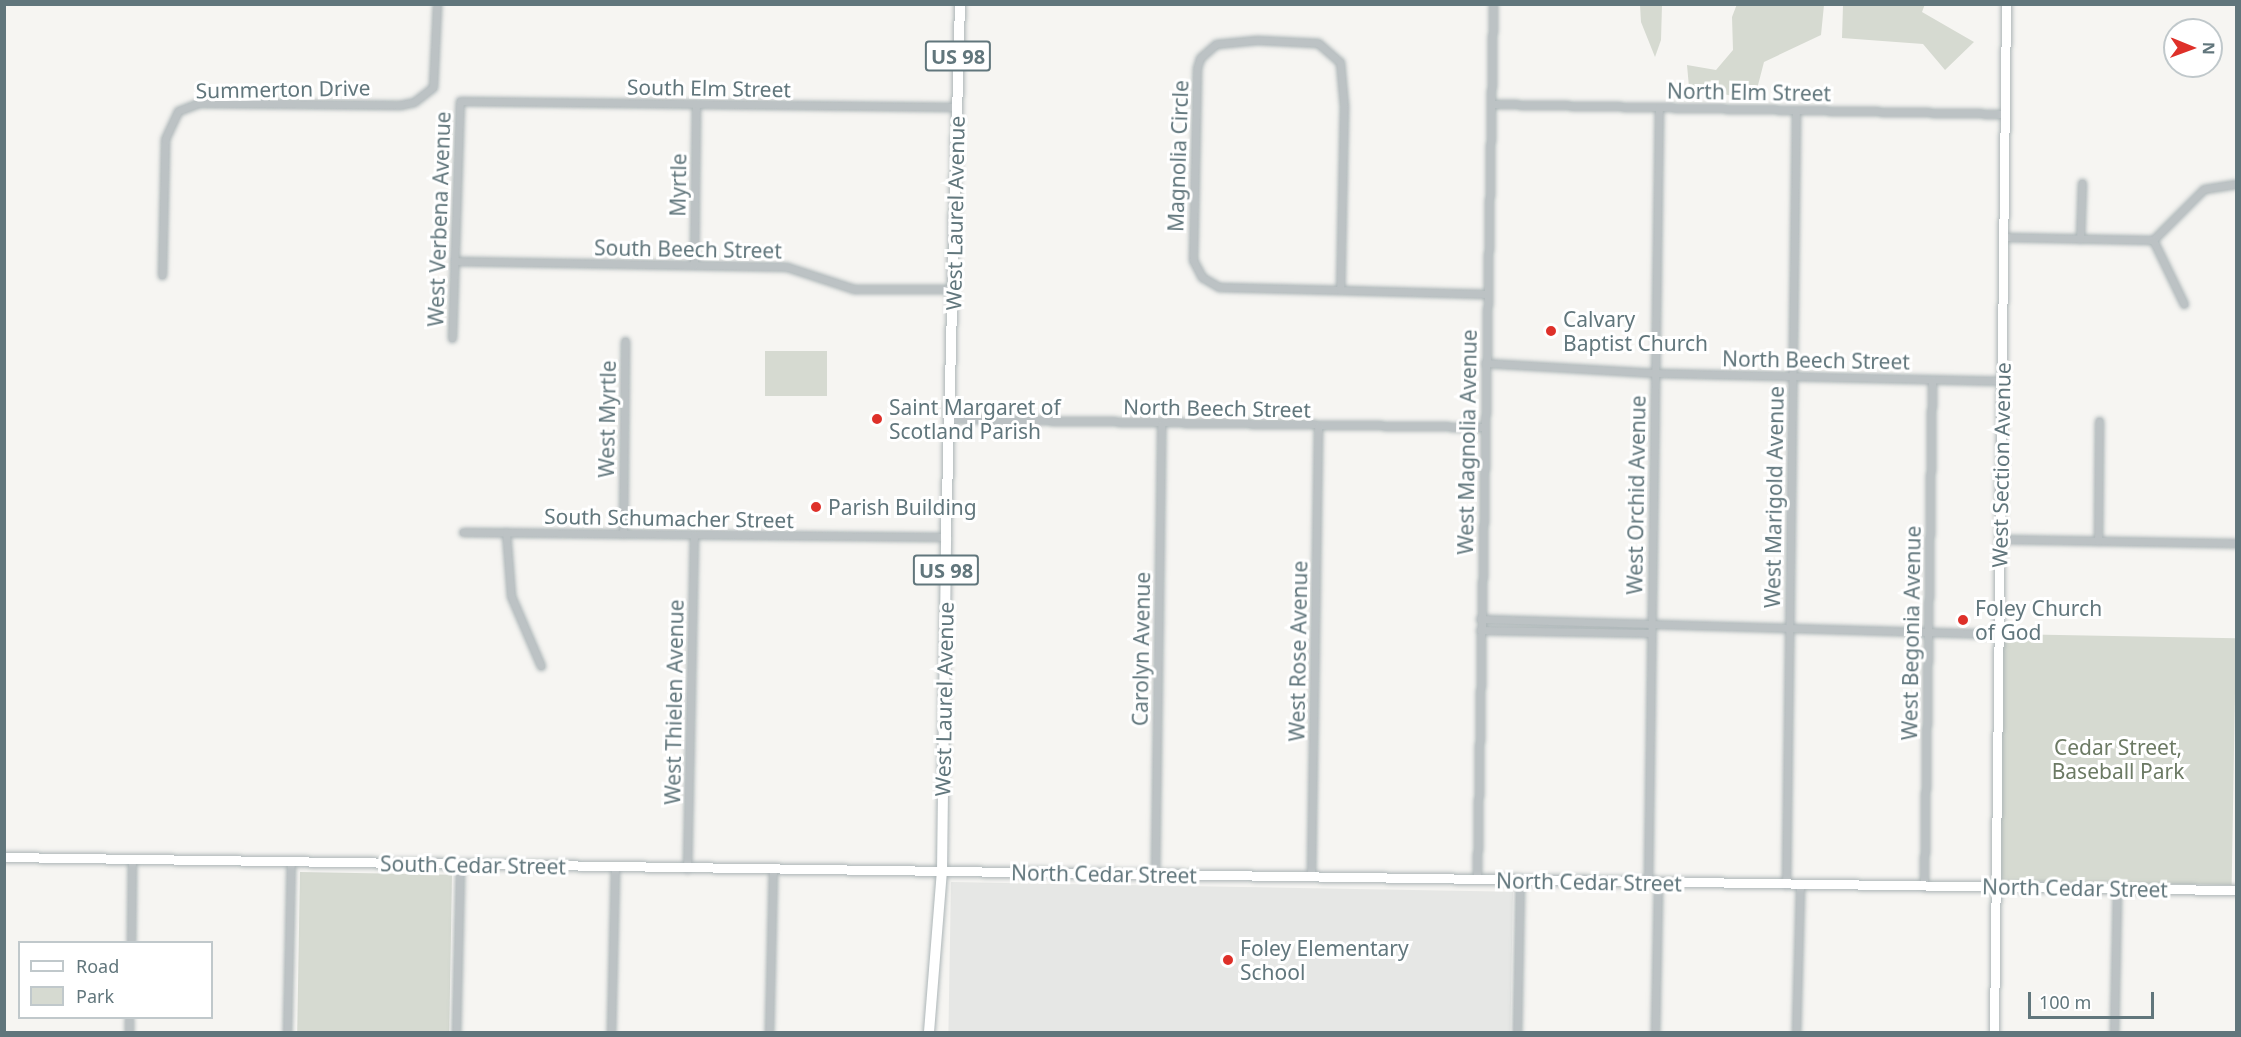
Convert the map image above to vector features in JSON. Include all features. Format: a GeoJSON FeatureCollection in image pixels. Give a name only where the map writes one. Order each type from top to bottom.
{"type":"FeatureCollection","features":[{"type":"Feature","properties":{"kind":"main road","name":"West Laurel Avenue"},"geometry":{"type":"LineString","coordinates":[[929,1032],[942,872],[946,537],[960,4]]}},
{"type":"Feature","properties":{"kind":"street","name":"Summerton Drive"},"geometry":{"type":"LineString","coordinates":[[162,275],[165,139],[178,111],[199,103],[400,105],[414,102],[433,87],[437,4]]}},
{"type":"Feature","properties":{"kind":"street","name":"West Magnolia Avenue"},"geometry":{"type":"LineString","coordinates":[[1477,880],[1493,4]]}},
{"type":"Feature","properties":{"kind":"street","name":"West Section Avenue"},"geometry":{"type":"LineString","coordinates":[[1994,1032],[2006,4]]}},
{"type":"Feature","properties":{"kind":"street","name":"Magnolia Circle"},"geometry":{"type":"LineString","coordinates":[[1340,290],[1344,106],[1340,62],[1328,48],[1308,41],[1257,40],[1216,44],[1200,58],[1195,76],[1191,234],[1196,269],[1209,283],[1230,289],[1486,294]]}},
{"type":"Feature","properties":{"kind":"street","name":"South Elm Street"},"geometry":{"type":"LineString","coordinates":[[460,100],[957,107]]}},
{"type":"Feature","properties":{"kind":"street","name":"West Verbena Avenue"},"geometry":{"type":"LineString","coordinates":[[452,338],[460,100]]}},
{"type":"Feature","properties":{"kind":"street","name":"North Elm Street"},"geometry":{"type":"LineString","coordinates":[[1492,104],[2006,114]]}},
{"type":"Feature","properties":{"kind":"street","name":"Myrtle"},"geometry":{"type":"LineString","coordinates":[[694,265],[696,105]]}},
{"type":"Feature","properties":{"kind":"street","name":"West Orchid Avenue"},"geometry":{"type":"LineString","coordinates":[[1655,1032],[1650,629],[1659,107]]}},
{"type":"Feature","properties":{"kind":"street","name":"West Marigold Avenue"},"geometry":{"type":"LineString","coordinates":[[1786,885],[1796,110]]}},
{"type":"Feature","properties":{"kind":"street"},"geometry":{"type":"LineString","coordinates":[[2080,239],[2082,183]]}},
{"type":"Feature","properties":{"kind":"street"},"geometry":{"type":"LineString","coordinates":[[2004,237],[2153,240],[2204,189],[2236,184]]}},
{"type":"Feature","properties":{"kind":"street"},"geometry":{"type":"LineString","coordinates":[[2153,240],[2184,304]]}},
{"type":"Feature","properties":{"kind":"street","name":"South Beech Street"},"geometry":{"type":"LineString","coordinates":[[454,261],[787,267],[854,289],[954,289]]}},
{"type":"Feature","properties":{"kind":"street","name":"West Myrtle"},"geometry":{"type":"LineString","coordinates":[[623,534],[625,341]]}},
{"type":"Feature","properties":{"kind":"street","name":"North Beech Street"},"geometry":{"type":"LineString","coordinates":[[1485,363],[1655,373],[2002,381]]}},
{"type":"Feature","properties":{"kind":"street","name":"West Begonia Avenue"},"geometry":{"type":"LineString","coordinates":[[1924,886],[1932,380]]}},
{"type":"Feature","properties":{"kind":"street","name":"North Beech Street"},"geometry":{"type":"LineString","coordinates":[[950,419],[1161,424],[1484,427]]}},
{"type":"Feature","properties":{"kind":"street"},"geometry":{"type":"LineString","coordinates":[[2098,541],[2099,421]]}},
{"type":"Feature","properties":{"kind":"street","name":"Carolyn Avenue"},"geometry":{"type":"LineString","coordinates":[[1155,874],[1161,424]]}},
{"type":"Feature","properties":{"kind":"street","name":"West Rose Avenue"},"geometry":{"type":"LineString","coordinates":[[1311,877],[1318,426]]}},
{"type":"Feature","properties":{"kind":"street","name":"South Schumacher Street"},"geometry":{"type":"LineString","coordinates":[[464,532],[946,537]]}},
{"type":"Feature","properties":{"kind":"street"},"geometry":{"type":"LineString","coordinates":[[506,532],[511,596],[541,666]]}},
{"type":"Feature","properties":{"kind":"street","name":"West Thielen Avenue"},"geometry":{"type":"LineString","coordinates":[[687,869],[694,535]]}},
{"type":"Feature","properties":{"kind":"street"},"geometry":{"type":"LineString","coordinates":[[2000,539],[2236,543]]}},
{"type":"Feature","properties":{"kind":"street"},"geometry":{"type":"LineString","coordinates":[[1480,620],[1650,629]]}},
{"type":"Feature","properties":{"kind":"street"},"geometry":{"type":"LineString","coordinates":[[1480,630],[1789,629],[1999,634]]}},
{"type":"Feature","properties":{"kind":"street","name":"South Cedar Street"},"geometry":{"type":"LineString","coordinates":[[4,857],[942,872]]}},
{"type":"Feature","properties":{"kind":"street"},"geometry":{"type":"LineString","coordinates":[[130,941],[132,859]]}},
{"type":"Feature","properties":{"kind":"street"},"geometry":{"type":"LineString","coordinates":[[287,1032],[291,861]]}},
{"type":"Feature","properties":{"kind":"street"},"geometry":{"type":"LineString","coordinates":[[456,1032],[460,865]]}},
{"type":"Feature","properties":{"kind":"street"},"geometry":{"type":"LineString","coordinates":[[611,1032],[615,868]]}},
{"type":"Feature","properties":{"kind":"street"},"geometry":{"type":"LineString","coordinates":[[769,1032],[772,871]]}},
{"type":"Feature","properties":{"kind":"street","name":"North Cedar Street"},"geometry":{"type":"LineString","coordinates":[[942,872],[2236,890]]}},
{"type":"Feature","properties":{"kind":"street"},"geometry":{"type":"LineString","coordinates":[[1517,1032],[1520,881]]}},
{"type":"Feature","properties":{"kind":"street"},"geometry":{"type":"LineString","coordinates":[[1796,1032],[1800,885]]}},
{"type":"Feature","properties":{"kind":"street"},"geometry":{"type":"LineString","coordinates":[[2114,1032],[2117,889]]}},
{"type":"Feature","properties":{"kind":"shaded area","name":"Foley Elementary School"},"geometry":{"type":"Polygon","coordinates":[[[951,882],[1513,892],[1510,1032],[948,1032],[951,882]]]}},
{"type":"Feature","properties":{"kind":"green space"},"geometry":{"type":"Polygon","coordinates":[[[1737,4],[1824,5],[1821,35],[1764,62],[1757,89],[1733,96],[1689,87],[1687,65],[1716,70],[1733,50],[1732,17],[1737,4]]]}},
{"type":"Feature","properties":{"kind":"green space"},"geometry":{"type":"Polygon","coordinates":[[[1925,4],[1922,12],[1974,42],[1945,70],[1923,44],[1842,38],[1843,5],[1925,4]]]}},
{"type":"Feature","properties":{"kind":"green space"},"geometry":{"type":"Polygon","coordinates":[[[1640,5],[1662,5],[1661,40],[1655,57],[1641,22],[1640,5]]]}},
{"type":"Feature","properties":{"kind":"green space"},"geometry":{"type":"Polygon","coordinates":[[[765,351],[827,351],[827,396],[765,396],[765,351]]]}},
{"type":"Feature","properties":{"kind":"green space","name":"Cedar Street, Baseball Park"},"geometry":{"type":"Polygon","coordinates":[[[1999,634],[2236,638],[2232,885],[1995,881],[1999,634]]]}},
{"type":"Feature","properties":{"kind":"green space"},"geometry":{"type":"Polygon","coordinates":[[[300,872],[452,875],[449,1032],[297,1032],[300,872]]]}},
{"type":"Feature","properties":{"kind":"place","name":"Calvary Baptist Church"},"geometry":{"type":"Point","coordinates":[1551,331]}},
{"type":"Feature","properties":{"kind":"place","name":"Saint Margaret of Scotland Parish"},"geometry":{"type":"Point","coordinates":[877,419]}},
{"type":"Feature","properties":{"kind":"place","name":"Parish Building"},"geometry":{"type":"Point","coordinates":[816,507]}},
{"type":"Feature","properties":{"kind":"place","name":"Foley Church of God"},"geometry":{"type":"Point","coordinates":[1963,620]}},
{"type":"Feature","properties":{"kind":"place","name":"Foley Elementary School"},"geometry":{"type":"Point","coordinates":[1228,960]}}]}
